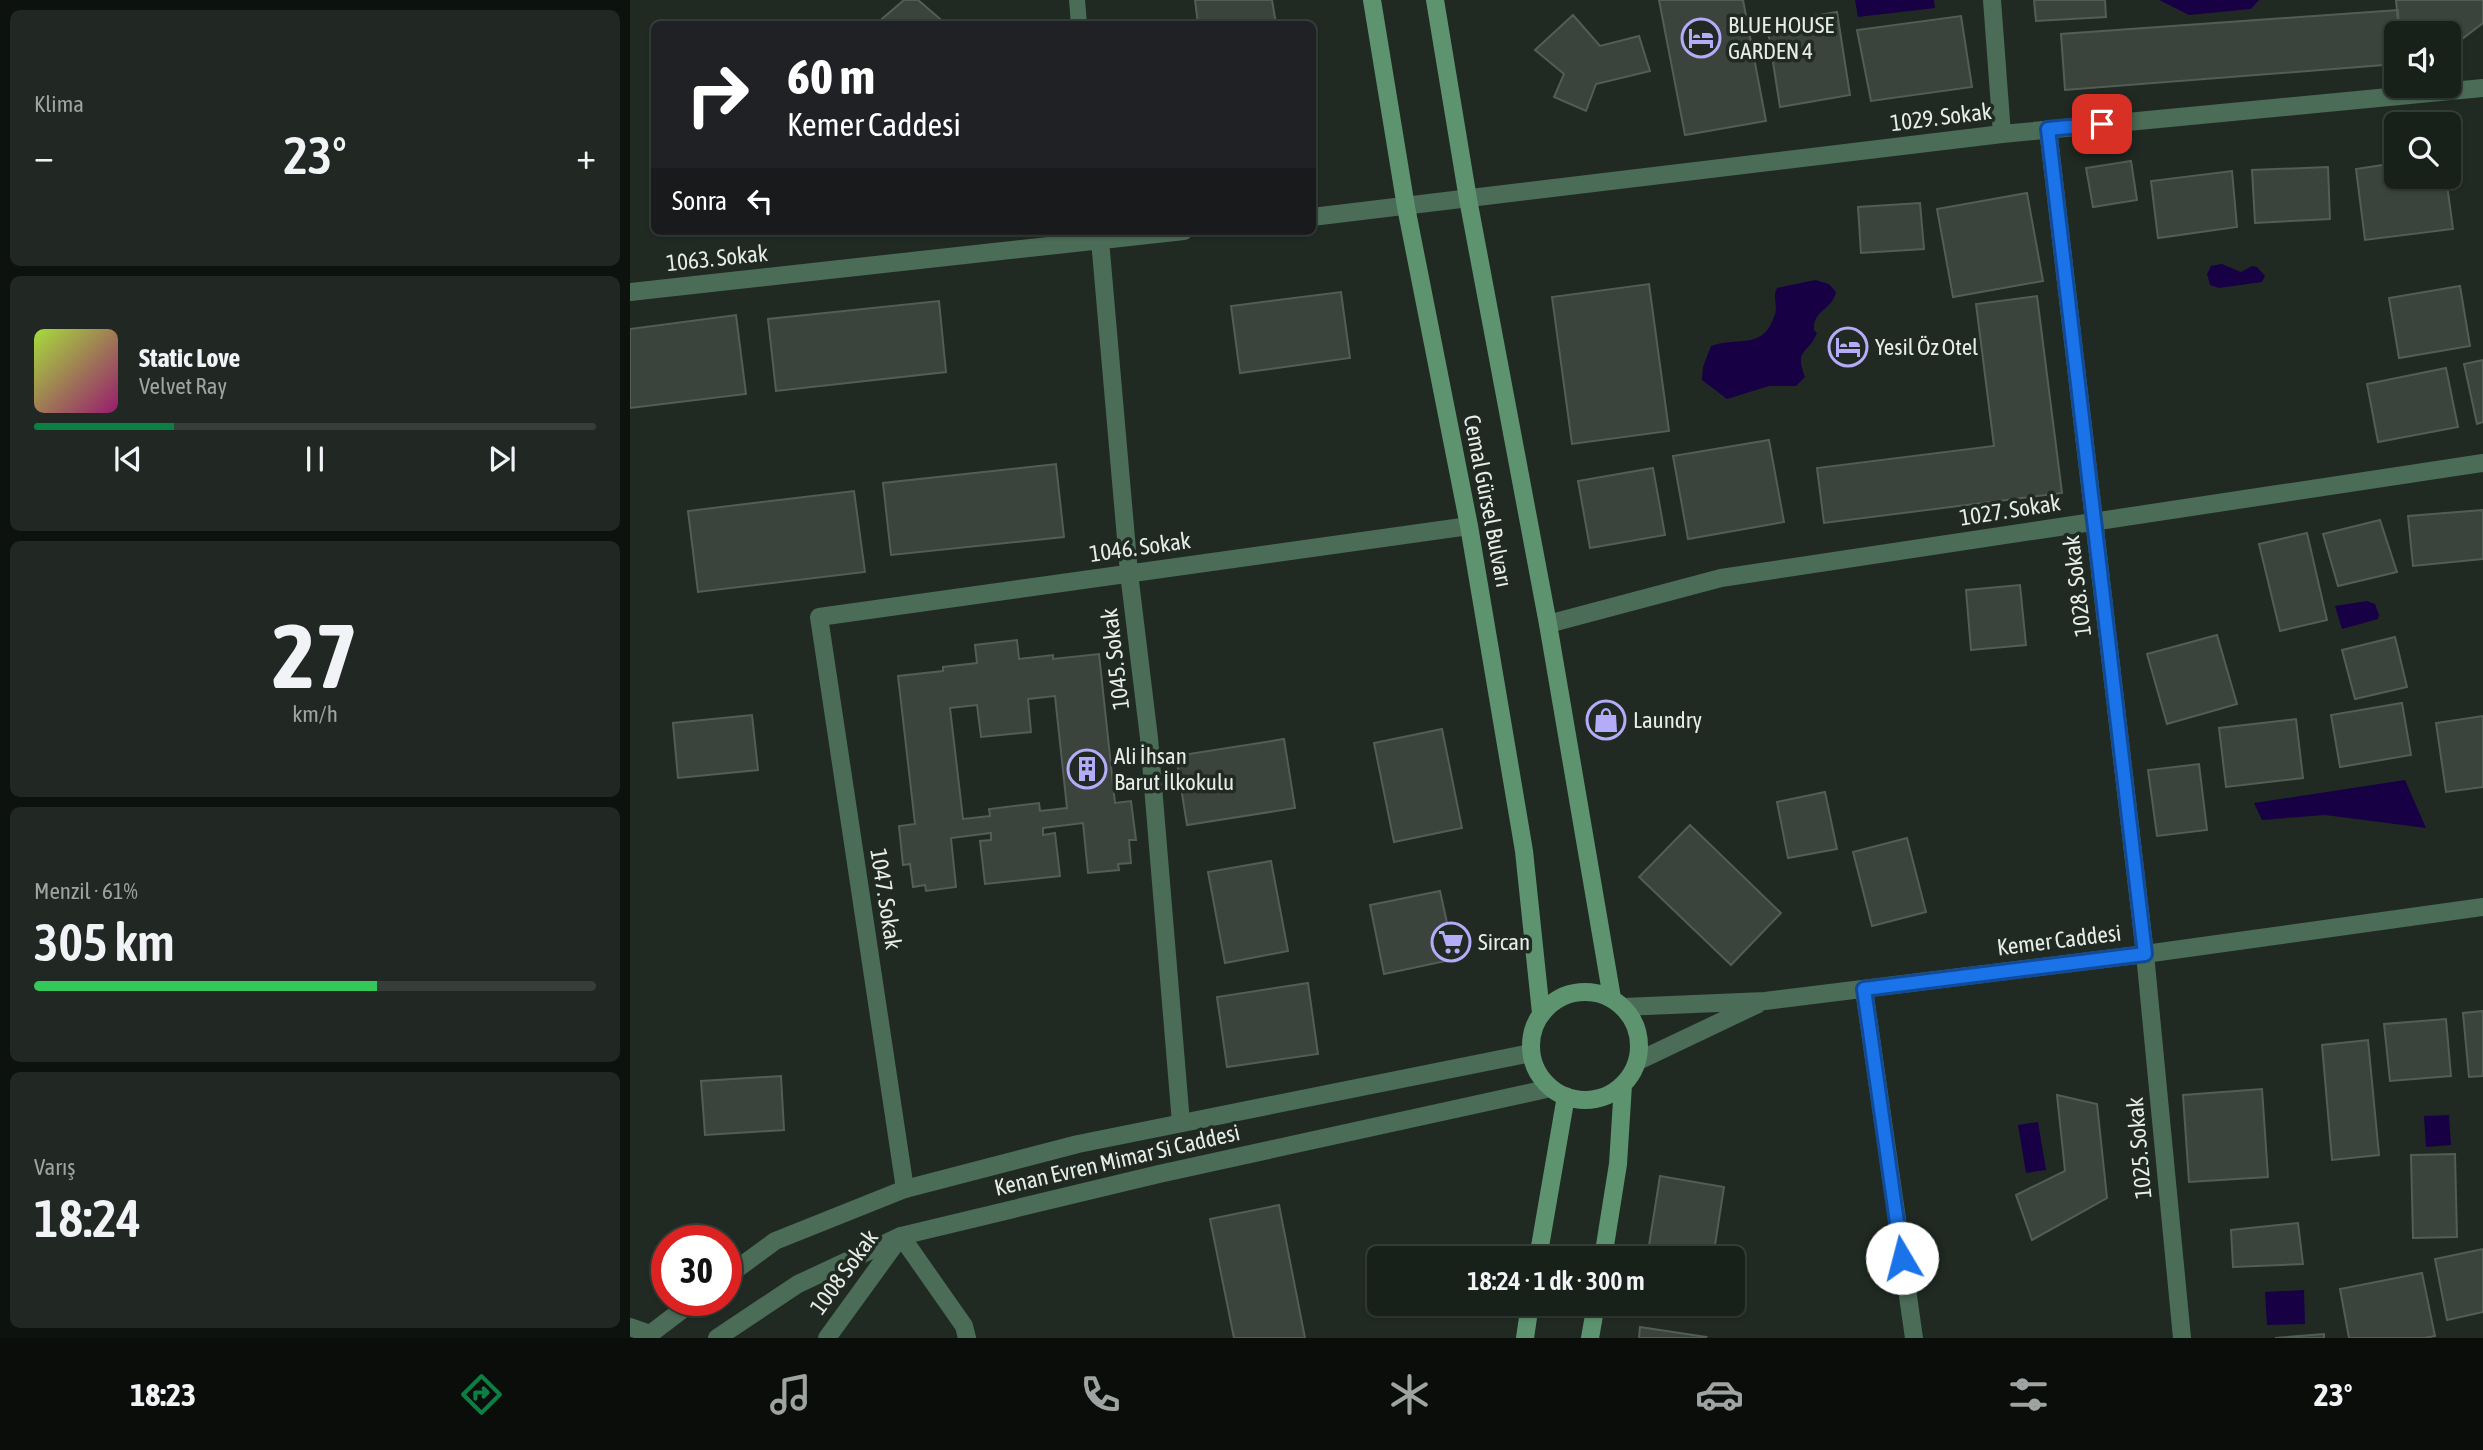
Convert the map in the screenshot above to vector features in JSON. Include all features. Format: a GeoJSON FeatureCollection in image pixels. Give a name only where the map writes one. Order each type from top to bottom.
{"type":"FeatureCollection","features":[{"type":"Feature","properties":{"kind":"main road","name":"Cemal Gürsel Bulvarı"},"geometry":{"type":"LineString","coordinates":[[1372,0],[1406,207],[1469,526],[1524,851],[1541,1013]]}},
{"type":"Feature","properties":{"kind":"main road","name":"Cemal Gürsel Bulvarı"},"geometry":{"type":"LineString","coordinates":[[1435,0],[1468,199],[1618,1002]]}},
{"type":"Feature","properties":{"kind":"main road"},"geometry":{"type":"LineString","coordinates":[[1582,991],[1597,992],[1618,1002],[1638,1031],[1640,1046],[1632,1074],[1623,1085],[1611,1094],[1597,1099],[1581,1100],[1559,1092],[1541,1078],[1531,1053],[1534,1026],[1541,1013],[1552,1002],[1582,991]]}},
{"type":"Feature","properties":{"kind":"main road"},"geometry":{"type":"LineString","coordinates":[[1605,1246],[1618,1164],[1623,1085]]}},
{"type":"Feature","properties":{"kind":"main road"},"geometry":{"type":"LineString","coordinates":[[1540,1246],[1559,1092]]}},
{"type":"Feature","properties":{"kind":"main road"},"geometry":{"type":"LineString","coordinates":[[1525,1338],[1529,1316]]}},
{"type":"Feature","properties":{"kind":"main road"},"geometry":{"type":"LineString","coordinates":[[1590,1338],[1594,1316]]}},
{"type":"Feature","properties":{"kind":"street"},"geometry":{"type":"LineString","coordinates":[[1992,0],[2002,134]]}},
{"type":"Feature","properties":{"kind":"street","name":"1029. Sokak"},"geometry":{"type":"LineString","coordinates":[[1406,207],[2002,134],[2483,88]]}},
{"type":"Feature","properties":{"kind":"street","name":"1028. Sokak"},"geometry":{"type":"LineString","coordinates":[[2048,129],[2145,954]]}},
{"type":"Feature","properties":{"kind":"street"},"geometry":{"type":"LineString","coordinates":[[1316,217],[1406,207]]}},
{"type":"Feature","properties":{"kind":"street","name":"1063. Sokak"},"geometry":{"type":"LineString","coordinates":[[630,292],[1099,236]]}},
{"type":"Feature","properties":{"kind":"street","name":"1045. Sokak"},"geometry":{"type":"LineString","coordinates":[[1099,236],[1129,573],[1149,738],[1181,1123]]}},
{"type":"Feature","properties":{"kind":"street","name":"1027. Sokak"},"geometry":{"type":"LineString","coordinates":[[1548,624],[1721,578],[2483,463]]}},
{"type":"Feature","properties":{"kind":"street","name":"1046. Sokak"},"geometry":{"type":"LineString","coordinates":[[819,617],[1469,526]]}},
{"type":"Feature","properties":{"kind":"street","name":"1047. Sokak"},"geometry":{"type":"LineString","coordinates":[[819,617],[905,1189]]}},
{"type":"Feature","properties":{"kind":"street","name":"Kemer Caddesi"},"geometry":{"type":"LineString","coordinates":[[1765,1001],[2145,954],[2483,907]]}},
{"type":"Feature","properties":{"kind":"street","name":"1025. Sokak"},"geometry":{"type":"LineString","coordinates":[[2145,954],[2182,1338]]}},
{"type":"Feature","properties":{"kind":"street"},"geometry":{"type":"LineString","coordinates":[[1864,989],[1914,1338]]}},
{"type":"Feature","properties":{"kind":"street"},"geometry":{"type":"LineString","coordinates":[[1618,1002],[1765,1001]]}},
{"type":"Feature","properties":{"kind":"street"},"geometry":{"type":"LineString","coordinates":[[1637,1061],[1765,1001]]}},
{"type":"Feature","properties":{"kind":"street","name":"Kenan Evren Mimar Si Caddesi"},"geometry":{"type":"LineString","coordinates":[[742,1265],[775,1241],[905,1189],[1078,1144],[1531,1053]]}},
{"type":"Feature","properties":{"kind":"street","name":"Kenan Evren Mimar Si Caddesi"},"geometry":{"type":"LineString","coordinates":[[716,1338],[798,1283],[901,1236],[1159,1174],[1559,1092]]}},
{"type":"Feature","properties":{"kind":"street"},"geometry":{"type":"LineString","coordinates":[[901,1236],[964,1326],[967,1338]]}},
{"type":"Feature","properties":{"kind":"street","name":"1008 Sokak"},"geometry":{"type":"LineString","coordinates":[[827,1338],[901,1236]]}},
{"type":"Feature","properties":{"kind":"street"},"geometry":{"type":"LineString","coordinates":[[630,1327],[647,1336],[674,1316]]}},
{"type":"Feature","properties":{"kind":"lane"},"geometry":{"type":"LineString","coordinates":[[1077,0],[1079,21]]}},
{"type":"Feature","properties":{"kind":"shaded area"},"geometry":{"type":"Polygon","coordinates":[[[1855,0],[1934,0],[1935,8],[1858,17],[1855,0]]]}},
{"type":"Feature","properties":{"kind":"shaded area"},"geometry":{"type":"Polygon","coordinates":[[[2159,0],[2259,0],[2251,9],[2189,15],[2159,0]]]}},
{"type":"Feature","properties":{"kind":"shaded area"},"geometry":{"type":"Polygon","coordinates":[[[2222,264],[2241,272],[2252,266],[2257,267],[2265,276],[2262,282],[2219,288],[2210,285],[2207,274],[2211,266],[2222,264]]]}},
{"type":"Feature","properties":{"kind":"shaded area"},"geometry":{"type":"Polygon","coordinates":[[[1815,280],[1829,284],[1836,292],[1831,303],[1816,318],[1814,330],[1817,333],[1801,361],[1805,377],[1796,386],[1769,386],[1727,399],[1702,380],[1703,367],[1711,346],[1757,338],[1770,326],[1775,314],[1777,288],[1815,280]]]}},
{"type":"Feature","properties":{"kind":"shaded area"},"geometry":{"type":"Polygon","coordinates":[[[2367,601],[2375,604],[2378,619],[2342,629],[2335,606],[2367,601]]]}},
{"type":"Feature","properties":{"kind":"shaded area"},"geometry":{"type":"Polygon","coordinates":[[[2405,780],[2426,828],[2325,815],[2262,820],[2254,803],[2405,780]]]}},
{"type":"Feature","properties":{"kind":"shaded area"},"geometry":{"type":"Polygon","coordinates":[[[2449,1115],[2451,1145],[2426,1147],[2424,1116],[2449,1115]]]}},
{"type":"Feature","properties":{"kind":"shaded area"},"geometry":{"type":"Polygon","coordinates":[[[2038,1122],[2046,1170],[2026,1173],[2018,1125],[2038,1122]]]}},
{"type":"Feature","properties":{"kind":"shaded area"},"geometry":{"type":"Polygon","coordinates":[[[2304,1290],[2305,1324],[2267,1325],[2265,1292],[2304,1290]]]}},
{"type":"Feature","properties":{"kind":"building"},"geometry":{"type":"Polygon","coordinates":[[[904,0],[918,0],[942,21],[880,21],[904,0]]]}},
{"type":"Feature","properties":{"kind":"building"},"geometry":{"type":"Polygon","coordinates":[[[1195,0],[1272,0],[1276,21],[1198,21],[1195,0]]]}},
{"type":"Feature","properties":{"kind":"building"},"geometry":{"type":"Polygon","coordinates":[[[1659,0],[1743,0],[1766,121],[1685,135],[1659,0]]]}},
{"type":"Feature","properties":{"kind":"building"},"geometry":{"type":"Polygon","coordinates":[[[2034,0],[2105,0],[2106,17],[2036,21],[2034,0]]]}},
{"type":"Feature","properties":{"kind":"building"},"geometry":{"type":"Polygon","coordinates":[[[2396,0],[2483,0],[2483,23],[2461,40],[2461,21],[2398,21],[2396,0]]]}},
{"type":"Feature","properties":{"kind":"building"},"geometry":{"type":"Polygon","coordinates":[[[2398,10],[2398,21],[2384,21],[2384,65],[2065,90],[2061,34],[2398,10]]]}},
{"type":"Feature","properties":{"kind":"building"},"geometry":{"type":"Polygon","coordinates":[[[1837,12],[1850,95],[1780,107],[1767,24],[1837,12]]]}},
{"type":"Feature","properties":{"kind":"building"},"geometry":{"type":"Polygon","coordinates":[[[1573,15],[1600,46],[1639,36],[1650,71],[1596,84],[1586,111],[1554,97],[1564,74],[1535,50],[1573,15]]]}},
{"type":"Feature","properties":{"kind":"building"},"geometry":{"type":"Polygon","coordinates":[[[1961,16],[1972,87],[1871,101],[1857,30],[1961,16]]]}},
{"type":"Feature","properties":{"kind":"building"},"geometry":{"type":"Polygon","coordinates":[[[2131,161],[2137,200],[2093,207],[2086,168],[2131,161]]]}},
{"type":"Feature","properties":{"kind":"building"},"geometry":{"type":"Polygon","coordinates":[[[2384,165],[2384,189],[2448,189],[2453,229],[2365,240],[2356,169],[2384,165]]]}},
{"type":"Feature","properties":{"kind":"building"},"geometry":{"type":"Polygon","coordinates":[[[2328,167],[2330,219],[2255,223],[2252,170],[2328,167]]]}},
{"type":"Feature","properties":{"kind":"building"},"geometry":{"type":"Polygon","coordinates":[[[2232,171],[2237,227],[2158,238],[2151,181],[2232,171]]]}},
{"type":"Feature","properties":{"kind":"building"},"geometry":{"type":"Polygon","coordinates":[[[2027,193],[2043,281],[1953,297],[1937,209],[2027,193]]]}},
{"type":"Feature","properties":{"kind":"building"},"geometry":{"type":"Polygon","coordinates":[[[1920,203],[1924,249],[1861,253],[1858,207],[1920,203]]]}},
{"type":"Feature","properties":{"kind":"building"},"geometry":{"type":"Polygon","coordinates":[[[1649,284],[1669,431],[1572,444],[1552,297],[1649,284]]]}},
{"type":"Feature","properties":{"kind":"building"},"geometry":{"type":"Polygon","coordinates":[[[2460,286],[2470,346],[2399,358],[2389,298],[2460,286]]]}},
{"type":"Feature","properties":{"kind":"building"},"geometry":{"type":"Polygon","coordinates":[[[1341,292],[1350,358],[1240,373],[1231,306],[1341,292]]]}},
{"type":"Feature","properties":{"kind":"building"},"geometry":{"type":"Polygon","coordinates":[[[2037,296],[2062,493],[1824,523],[1817,468],[1994,446],[1976,304],[2037,296]]]}},
{"type":"Feature","properties":{"kind":"building"},"geometry":{"type":"Polygon","coordinates":[[[939,301],[946,372],[776,391],[768,319],[939,301]]]}},
{"type":"Feature","properties":{"kind":"building"},"geometry":{"type":"Polygon","coordinates":[[[736,315],[746,394],[630,408],[630,329],[736,315]]]}},
{"type":"Feature","properties":{"kind":"building"},"geometry":{"type":"Polygon","coordinates":[[[2483,360],[2483,422],[2477,424],[2464,364],[2483,360]]]}},
{"type":"Feature","properties":{"kind":"building"},"geometry":{"type":"Polygon","coordinates":[[[2446,368],[2458,427],[2378,442],[2367,384],[2446,368]]]}},
{"type":"Feature","properties":{"kind":"building"},"geometry":{"type":"Polygon","coordinates":[[[1769,440],[1784,522],[1688,539],[1673,456],[1769,440]]]}},
{"type":"Feature","properties":{"kind":"building"},"geometry":{"type":"Polygon","coordinates":[[[1056,464],[1064,537],[891,555],[883,483],[1056,464]]]}},
{"type":"Feature","properties":{"kind":"building"},"geometry":{"type":"Polygon","coordinates":[[[1653,468],[1665,535],[1590,548],[1578,481],[1653,468]]]}},
{"type":"Feature","properties":{"kind":"building"},"geometry":{"type":"Polygon","coordinates":[[[854,491],[865,572],[698,592],[688,511],[854,491]]]}},
{"type":"Feature","properties":{"kind":"building"},"geometry":{"type":"Polygon","coordinates":[[[2483,510],[2483,559],[2413,566],[2408,516],[2483,510]]]}},
{"type":"Feature","properties":{"kind":"building"},"geometry":{"type":"Polygon","coordinates":[[[2380,520],[2397,572],[2338,586],[2323,534],[2380,520]]]}},
{"type":"Feature","properties":{"kind":"building"},"geometry":{"type":"Polygon","coordinates":[[[2307,533],[2327,620],[2280,631],[2259,544],[2307,533]]]}},
{"type":"Feature","properties":{"kind":"building"},"geometry":{"type":"Polygon","coordinates":[[[2020,585],[2026,645],[1971,650],[1966,590],[2020,585]]]}},
{"type":"Feature","properties":{"kind":"building"},"geometry":{"type":"Polygon","coordinates":[[[2217,635],[2237,704],[2167,724],[2147,654],[2217,635]]]}},
{"type":"Feature","properties":{"kind":"building"},"geometry":{"type":"Polygon","coordinates":[[[2395,637],[2407,687],[2355,699],[2342,650],[2395,637]]]}},
{"type":"Feature","properties":{"kind":"building","name":"Ali İhsan Barut İlkokulu"},"geometry":{"type":"Polygon","coordinates":[[[1017,640],[1019,659],[1053,655],[1053,659],[1099,654],[1115,803],[1131,801],[1136,840],[1129,840],[1131,863],[1118,864],[1119,870],[1088,873],[1083,823],[1043,828],[1043,835],[1055,833],[1060,876],[985,884],[980,841],[991,840],[991,833],[951,838],[956,887],[926,891],[925,885],[913,887],[910,864],[903,865],[899,826],[915,824],[898,676],[943,671],[943,667],[977,663],[975,645],[1017,640]],[[1055,696],[1028,699],[1031,732],[981,737],[977,705],[950,708],[963,819],[990,816],[989,809],[1039,803],[1040,811],[1067,808],[1055,696]]]}},
{"type":"Feature","properties":{"kind":"building"},"geometry":{"type":"Polygon","coordinates":[[[2402,703],[2411,755],[2340,767],[2331,715],[2402,703]]]}},
{"type":"Feature","properties":{"kind":"building"},"geometry":{"type":"Polygon","coordinates":[[[752,715],[758,770],[678,778],[673,723],[752,715]]]}},
{"type":"Feature","properties":{"kind":"building"},"geometry":{"type":"Polygon","coordinates":[[[2483,716],[2483,787],[2446,792],[2436,723],[2483,716]]]}},
{"type":"Feature","properties":{"kind":"building"},"geometry":{"type":"Polygon","coordinates":[[[2296,719],[2303,778],[2226,787],[2219,728],[2296,719]]]}},
{"type":"Feature","properties":{"kind":"building"},"geometry":{"type":"Polygon","coordinates":[[[1442,729],[1462,828],[1394,842],[1374,743],[1442,729]]]}},
{"type":"Feature","properties":{"kind":"building"},"geometry":{"type":"Polygon","coordinates":[[[1284,739],[1295,808],[1187,825],[1176,756],[1284,739]]]}},
{"type":"Feature","properties":{"kind":"building"},"geometry":{"type":"Polygon","coordinates":[[[2199,764],[2207,830],[2157,836],[2148,770],[2199,764]]]}},
{"type":"Feature","properties":{"kind":"building"},"geometry":{"type":"Polygon","coordinates":[[[1825,792],[1837,849],[1788,858],[1777,802],[1825,792]]]}},
{"type":"Feature","properties":{"kind":"building"},"geometry":{"type":"Polygon","coordinates":[[[1690,825],[1781,913],[1731,965],[1639,877],[1690,825]]]}},
{"type":"Feature","properties":{"kind":"building"},"geometry":{"type":"Polygon","coordinates":[[[1907,838],[1926,912],[1872,926],[1853,852],[1907,838]]]}},
{"type":"Feature","properties":{"kind":"building"},"geometry":{"type":"Polygon","coordinates":[[[1271,861],[1288,951],[1225,963],[1208,872],[1271,861]]]}},
{"type":"Feature","properties":{"kind":"building"},"geometry":{"type":"Polygon","coordinates":[[[1440,891],[1455,959],[1384,974],[1370,905],[1440,891]]]}},
{"type":"Feature","properties":{"kind":"building"},"geometry":{"type":"Polygon","coordinates":[[[1308,983],[1318,1054],[1227,1067],[1217,997],[1308,983]]]}},
{"type":"Feature","properties":{"kind":"building"},"geometry":{"type":"Polygon","coordinates":[[[2483,1011],[2483,1076],[2469,1077],[2463,1013],[2483,1011]]]}},
{"type":"Feature","properties":{"kind":"building"},"geometry":{"type":"Polygon","coordinates":[[[2446,1019],[2451,1076],[2390,1081],[2384,1024],[2446,1019]]]}},
{"type":"Feature","properties":{"kind":"building"},"geometry":{"type":"Polygon","coordinates":[[[2368,1040],[2379,1155],[2332,1160],[2322,1045],[2368,1040]]]}},
{"type":"Feature","properties":{"kind":"building"},"geometry":{"type":"Polygon","coordinates":[[[781,1076],[784,1130],[705,1135],[701,1081],[781,1076]]]}},
{"type":"Feature","properties":{"kind":"building"},"geometry":{"type":"Polygon","coordinates":[[[2262,1089],[2268,1177],[2189,1182],[2183,1095],[2262,1089]]]}},
{"type":"Feature","properties":{"kind":"building"},"geometry":{"type":"Polygon","coordinates":[[[2057,1095],[2097,1104],[2107,1198],[2032,1240],[2016,1195],[2065,1171],[2057,1095]]]}},
{"type":"Feature","properties":{"kind":"building"},"geometry":{"type":"Polygon","coordinates":[[[2455,1154],[2457,1237],[2413,1238],[2411,1155],[2455,1154]]]}},
{"type":"Feature","properties":{"kind":"building"},"geometry":{"type":"Polygon","coordinates":[[[1660,1176],[1724,1187],[1715,1246],[1649,1246],[1660,1176]]]}},
{"type":"Feature","properties":{"kind":"building"},"geometry":{"type":"Polygon","coordinates":[[[1279,1205],[1305,1338],[1234,1338],[1210,1219],[1279,1205]]]}},
{"type":"Feature","properties":{"kind":"building"},"geometry":{"type":"Polygon","coordinates":[[[2298,1223],[2303,1264],[2233,1267],[2231,1230],[2298,1223]]]}},
{"type":"Feature","properties":{"kind":"building"},"geometry":{"type":"Polygon","coordinates":[[[2483,1249],[2483,1312],[2447,1320],[2435,1259],[2483,1249]]]}},
{"type":"Feature","properties":{"kind":"building"},"geometry":{"type":"Polygon","coordinates":[[[2422,1273],[2435,1336],[2349,1338],[2340,1289],[2422,1273]]]}},
{"type":"Feature","properties":{"kind":"building"},"geometry":{"type":"Polygon","coordinates":[[[1640,1327],[1706,1337],[1639,1338],[1640,1327]]]}},
{"type":"Feature","properties":{"kind":"building"},"geometry":{"type":"Polygon","coordinates":[[[2324,1334],[2324,1338],[2275,1338],[2324,1334]]]}},
{"type":"Feature","properties":{"kind":"place","name":"BLUE HOUSE GARDEN 4"},"geometry":{"type":"Point","coordinates":[1701,38]}},
{"type":"Feature","properties":{"kind":"place","name":"Yesil Öz Otel"},"geometry":{"type":"Point","coordinates":[1848,347]}},
{"type":"Feature","properties":{"kind":"place","name":"Laundry"},"geometry":{"type":"Point","coordinates":[1606,720]}},
{"type":"Feature","properties":{"kind":"place","name":"Ali İhsan Barut İlkokulu"},"geometry":{"type":"Point","coordinates":[1087,769]}},
{"type":"Feature","properties":{"kind":"place","name":"Sircan"},"geometry":{"type":"Point","coordinates":[1451,942]}},
{"type":"Feature","properties":{"kind":"route"},"geometry":{"type":"LineString","coordinates":[[1902,1258],[1864,989],[2145,954],[2048,129],[2102,124]]}}]}
